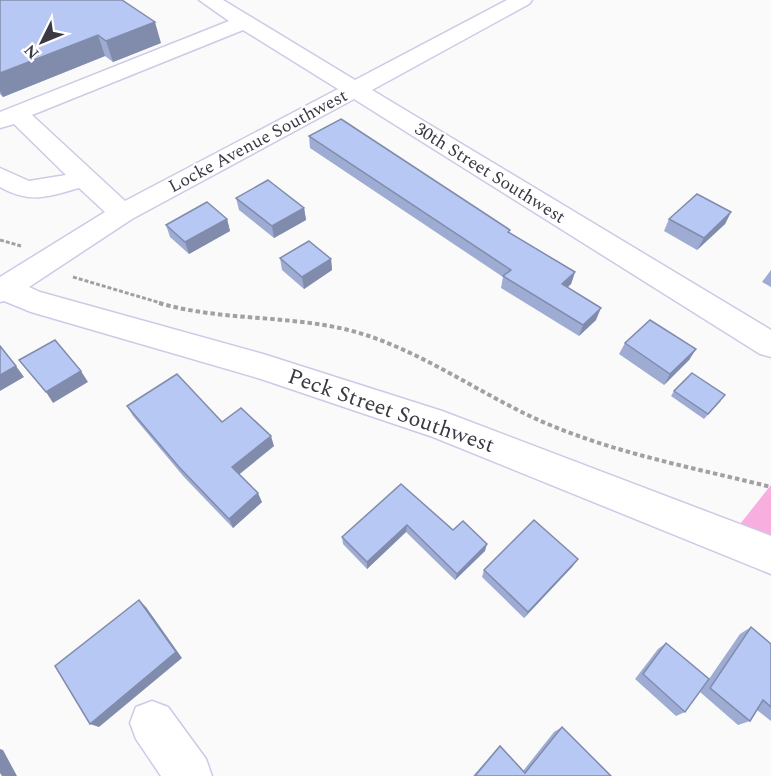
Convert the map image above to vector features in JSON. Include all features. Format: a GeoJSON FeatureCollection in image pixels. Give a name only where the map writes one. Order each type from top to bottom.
{"type":"FeatureCollection","features":[{"type":"Feature","properties":{"kind":"street","name":"30th Street Southwest"},"geometry":{"type":"LineString","coordinates":[[209,0],[771,345]]}},
{"type":"Feature","properties":{"kind":"street","name":"Locke Avenue Southwest"},"geometry":{"type":"LineString","coordinates":[[3,290],[123,213],[522,0]]}},
{"type":"Feature","properties":{"kind":"street"},"geometry":{"type":"LineString","coordinates":[[123,213],[8,117],[245,22]]}},
{"type":"Feature","properties":{"kind":"street"},"geometry":{"type":"LineString","coordinates":[[0,176],[25,190],[45,189],[84,179]]}},
{"type":"Feature","properties":{"kind":"street","name":"Peck Street Southwest"},"geometry":{"type":"LineString","coordinates":[[3,290],[31,301],[263,367],[442,426],[771,555]]}},
{"type":"Feature","properties":{"kind":"street"},"geometry":{"type":"LineString","coordinates":[[152,723],[189,776]]}},
{"type":"Feature","properties":{"kind":"path"},"geometry":{"type":"LineString","coordinates":[[0,240],[26,247],[59,272],[180,309],[310,323],[369,336],[450,372],[532,417],[597,443],[771,486]]}},
{"type":"Feature","properties":{"kind":"shaded area"},"geometry":{"type":"Polygon","coordinates":[[[771,485],[771,559],[729,538],[771,485]]]}},
{"type":"Feature","properties":{"kind":"building"},"geometry":{"type":"Polygon","coordinates":[[[0,0],[122,0],[155,22],[106,41],[98,35],[0,73],[0,0]]]}},
{"type":"Feature","properties":{"kind":"building"},"geometry":{"type":"Polygon","coordinates":[[[341,119],[510,230],[508,232],[575,272],[562,284],[601,308],[583,325],[503,276],[511,270],[309,136],[341,119]]]}},
{"type":"Feature","properties":{"kind":"building"},"geometry":{"type":"Polygon","coordinates":[[[268,180],[304,208],[272,226],[236,198],[268,180]]]}},
{"type":"Feature","properties":{"kind":"building"},"geometry":{"type":"Polygon","coordinates":[[[697,194],[731,212],[704,238],[669,219],[697,194]]]}},
{"type":"Feature","properties":{"kind":"building"},"geometry":{"type":"Polygon","coordinates":[[[207,202],[227,219],[185,242],[166,225],[207,202]]]}},
{"type":"Feature","properties":{"kind":"building"},"geometry":{"type":"Polygon","coordinates":[[[309,241],[331,259],[302,277],[280,258],[309,241]]]}},
{"type":"Feature","properties":{"kind":"building"},"geometry":{"type":"Polygon","coordinates":[[[650,320],[696,349],[670,374],[625,343],[650,320]]]}},
{"type":"Feature","properties":{"kind":"building"},"geometry":{"type":"Polygon","coordinates":[[[55,340],[81,371],[46,392],[19,360],[55,340]]]}},
{"type":"Feature","properties":{"kind":"building"},"geometry":{"type":"Polygon","coordinates":[[[0,346],[16,366],[0,375],[0,346]]]}},
{"type":"Feature","properties":{"kind":"building"},"geometry":{"type":"Polygon","coordinates":[[[692,373],[725,395],[708,414],[674,391],[692,373]]]}},
{"type":"Feature","properties":{"kind":"building"},"geometry":{"type":"Polygon","coordinates":[[[177,374],[222,422],[241,408],[271,436],[232,467],[258,493],[229,519],[179,467],[127,406],[177,374]]]}},
{"type":"Feature","properties":{"kind":"building"},"geometry":{"type":"Polygon","coordinates":[[[401,484],[453,530],[463,521],[487,544],[457,574],[407,525],[367,562],[342,537],[401,484]]]}},
{"type":"Feature","properties":{"kind":"building"},"geometry":{"type":"Polygon","coordinates":[[[534,520],[578,559],[528,612],[484,570],[534,520]]]}},
{"type":"Feature","properties":{"kind":"building"},"geometry":{"type":"Polygon","coordinates":[[[139,600],[176,652],[90,724],[55,666],[139,600]]]}},
{"type":"Feature","properties":{"kind":"building"},"geometry":{"type":"Polygon","coordinates":[[[751,627],[771,644],[771,707],[763,700],[750,721],[710,688],[751,627]]]}},
{"type":"Feature","properties":{"kind":"building"},"geometry":{"type":"Polygon","coordinates":[[[666,643],[709,679],[685,712],[643,674],[666,643]]]}},
{"type":"Feature","properties":{"kind":"building"},"geometry":{"type":"Polygon","coordinates":[[[562,727],[611,776],[475,776],[500,746],[525,773],[562,727]]]}}]}
